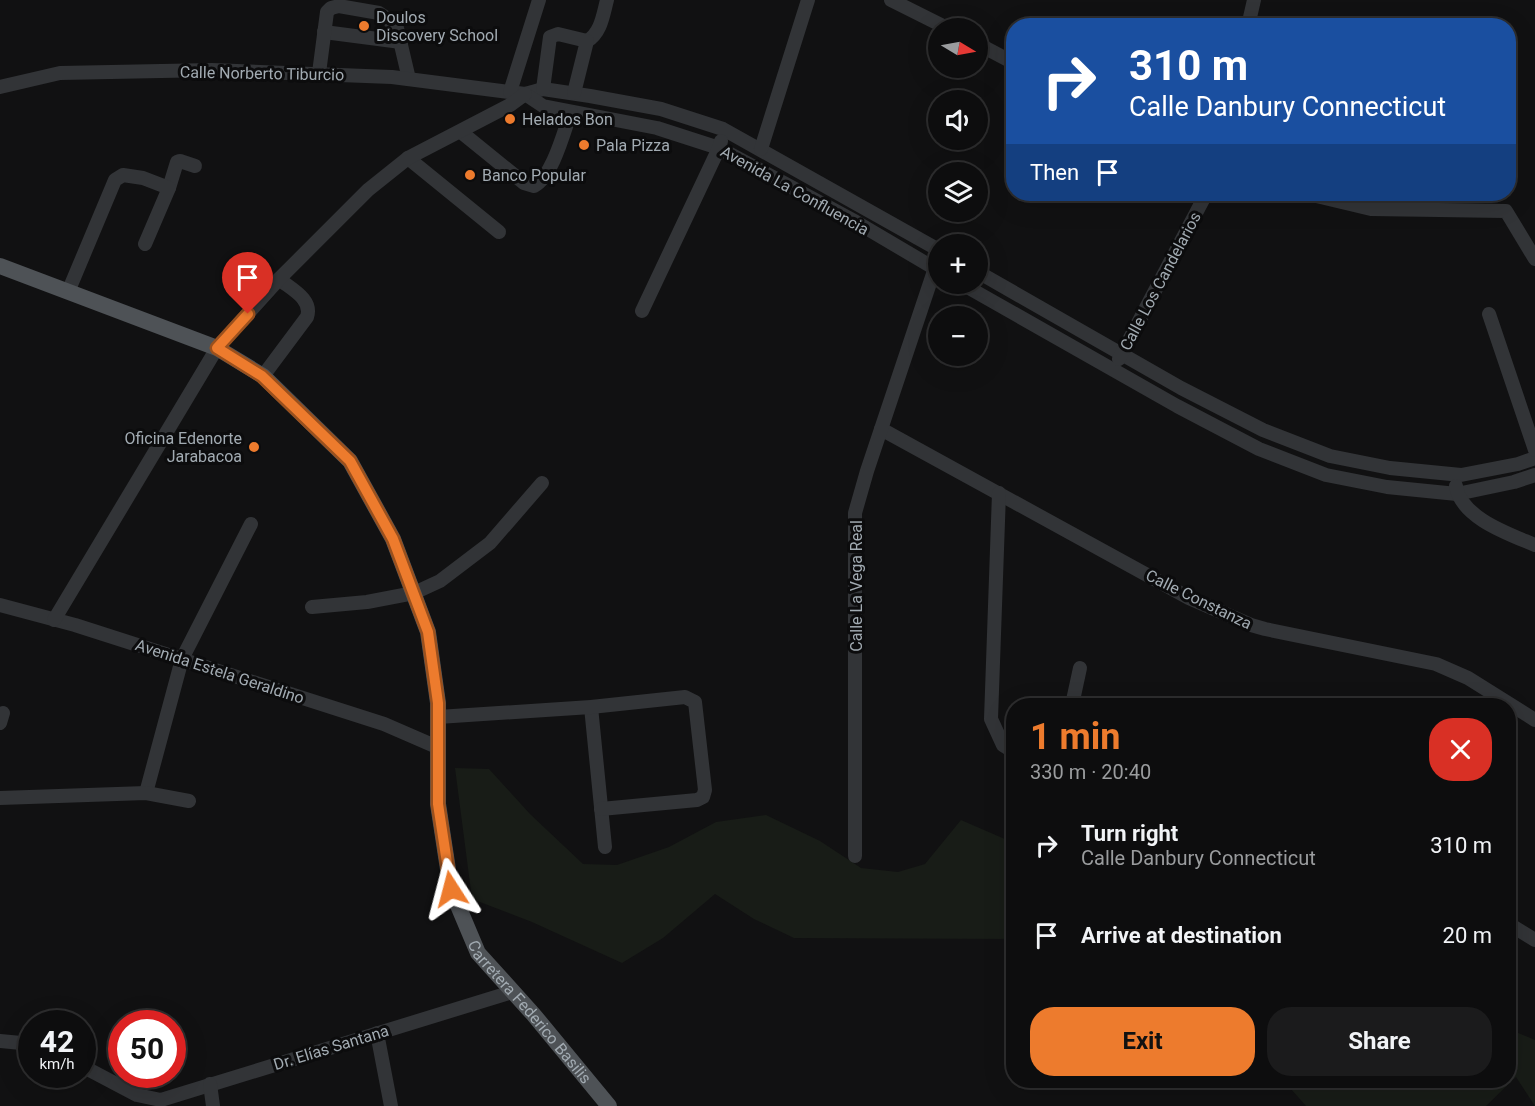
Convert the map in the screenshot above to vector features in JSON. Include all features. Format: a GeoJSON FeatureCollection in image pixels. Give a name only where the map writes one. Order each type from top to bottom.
{"type":"FeatureCollection","features":[{"type":"Feature","properties":{"kind":"main road","name":"Carretera Federico Basilis"},"geometry":{"type":"LineString","coordinates":[[0,266],[217,348],[262,376],[350,461],[393,539],[428,632],[438,703],[438,804],[451,889],[478,953],[609,1106]]}},
{"type":"Feature","properties":{"kind":"street"},"geometry":{"type":"LineString","coordinates":[[510,92],[539,0]]}},
{"type":"Feature","properties":{"kind":"street"},"geometry":{"type":"LineString","coordinates":[[543,89],[550,37],[558,34],[587,41],[594,37],[607,0]]}},
{"type":"Feature","properties":{"kind":"street"},"geometry":{"type":"LineString","coordinates":[[761,149],[808,0]]}},
{"type":"Feature","properties":{"kind":"street"},"geometry":{"type":"LineString","coordinates":[[891,0],[928,18]]}},
{"type":"Feature","properties":{"kind":"street"},"geometry":{"type":"LineString","coordinates":[[1250,18],[1254,0]]}},
{"type":"Feature","properties":{"kind":"street"},"geometry":{"type":"LineString","coordinates":[[319,73],[327,12],[339,6],[379,13],[397,28],[409,79]]}},
{"type":"Feature","properties":{"kind":"street"},"geometry":{"type":"LineString","coordinates":[[324,32],[401,42]]}},
{"type":"Feature","properties":{"kind":"street"},"geometry":{"type":"LineString","coordinates":[[574,93],[587,41]]}},
{"type":"Feature","properties":{"kind":"street"},"geometry":{"type":"LineString","coordinates":[[988,49],[1006,59]]}},
{"type":"Feature","properties":{"kind":"street","name":"Calle Norberto Tiburcio"},"geometry":{"type":"LineString","coordinates":[[0,87],[60,73],[212,69],[409,79],[525,94]]}},
{"type":"Feature","properties":{"kind":"street","name":"Avenida La Confluencia"},"geometry":{"type":"LineString","coordinates":[[525,94],[543,89],[574,93],[661,109],[723,129],[928,244]]}},
{"type":"Feature","properties":{"kind":"street"},"geometry":{"type":"LineString","coordinates":[[54,620],[217,348],[279,279],[368,190],[408,158],[461,132],[510,105],[525,94]]}},
{"type":"Feature","properties":{"kind":"street","name":"Avenida La Confluencia"},"geometry":{"type":"LineString","coordinates":[[525,94],[543,106],[657,128],[719,148],[928,260]]}},
{"type":"Feature","properties":{"kind":"street"},"geometry":{"type":"LineString","coordinates":[[461,132],[524,183],[534,186],[540,183],[552,164],[571,112]]}},
{"type":"Feature","properties":{"kind":"street"},"geometry":{"type":"LineString","coordinates":[[642,311],[719,148],[723,129]]}},
{"type":"Feature","properties":{"kind":"street"},"geometry":{"type":"LineString","coordinates":[[408,158],[499,232]]}},
{"type":"Feature","properties":{"kind":"street"},"geometry":{"type":"LineString","coordinates":[[145,244],[177,162],[195,166]]}},
{"type":"Feature","properties":{"kind":"street"},"geometry":{"type":"LineString","coordinates":[[68,292],[115,180],[123,175],[131,175],[168,188]]}},
{"type":"Feature","properties":{"kind":"street","name":"Calle Los Candelarios"},"geometry":{"type":"LineString","coordinates":[[1114,369],[1202,201]]}},
{"type":"Feature","properties":{"kind":"street"},"geometry":{"type":"LineString","coordinates":[[1337,201],[1371,209],[1506,211],[1535,260]]}},
{"type":"Feature","properties":{"kind":"street"},"geometry":{"type":"LineString","coordinates":[[988,278],[1181,388],[1263,430],[1330,456],[1390,468],[1454,475],[1518,464],[1535,458]]}},
{"type":"Feature","properties":{"kind":"street"},"geometry":{"type":"LineString","coordinates":[[262,376],[307,317],[309,310],[308,302],[279,279]]}},
{"type":"Feature","properties":{"kind":"street","name":"Calle La Vega Real"},"geometry":{"type":"LineString","coordinates":[[855,856],[855,513],[881,429],[928,294]]}},
{"type":"Feature","properties":{"kind":"street"},"geometry":{"type":"LineString","coordinates":[[980,294],[1177,406],[1259,449],[1326,475],[1387,486],[1457,494],[1514,482],[1535,475]]}},
{"type":"Feature","properties":{"kind":"street"},"geometry":{"type":"LineString","coordinates":[[1489,314],[1535,450]]}},
{"type":"Feature","properties":{"kind":"street","name":"Calle Constanza"},"geometry":{"type":"LineString","coordinates":[[881,429],[1189,597],[1251,625],[1436,664],[1468,678],[1500,698]]}},
{"type":"Feature","properties":{"kind":"street"},"geometry":{"type":"LineString","coordinates":[[1454,475],[1457,494],[1467,506],[1494,528],[1535,545]]}},
{"type":"Feature","properties":{"kind":"street"},"geometry":{"type":"LineString","coordinates":[[312,608],[367,602],[414,593],[440,581],[490,543],[542,483]]}},
{"type":"Feature","properties":{"kind":"street"},"geometry":{"type":"LineString","coordinates":[[999,494],[991,719],[1006,746]]}},
{"type":"Feature","properties":{"kind":"street"},"geometry":{"type":"LineString","coordinates":[[146,793],[182,659],[251,524]]}},
{"type":"Feature","properties":{"kind":"street","name":"Avenida Estela Geraldino"},"geometry":{"type":"LineString","coordinates":[[0,605],[182,659],[384,724],[437,747]]}},
{"type":"Feature","properties":{"kind":"street"},"geometry":{"type":"LineString","coordinates":[[1074,698],[1080,668]]}},
{"type":"Feature","properties":{"kind":"street"},"geometry":{"type":"LineString","coordinates":[[438,717],[691,698],[695,702],[705,790],[703,797],[697,800],[601,809]]}},
{"type":"Feature","properties":{"kind":"street"},"geometry":{"type":"LineString","coordinates":[[591,707],[605,847]]}},
{"type":"Feature","properties":{"kind":"street","name":"Calle Constanza"},"geometry":{"type":"LineString","coordinates":[[1516,708],[1535,720]]}},
{"type":"Feature","properties":{"kind":"street"},"geometry":{"type":"LineString","coordinates":[[0,798],[146,793],[189,801]]}},
{"type":"Feature","properties":{"kind":"street"},"geometry":{"type":"LineString","coordinates":[[1516,928],[1535,940]]}},
{"type":"Feature","properties":{"kind":"street","name":"Dr. Elías Santana"},"geometry":{"type":"LineString","coordinates":[[96,1073],[137,1095],[161,1100],[512,992]]}},
{"type":"Feature","properties":{"kind":"street"},"geometry":{"type":"LineString","coordinates":[[377,1033],[391,1106]]}},
{"type":"Feature","properties":{"kind":"street"},"geometry":{"type":"LineString","coordinates":[[0,1041],[18,1043]]}},
{"type":"Feature","properties":{"kind":"street"},"geometry":{"type":"LineString","coordinates":[[210,1084],[213,1106]]}},
{"type":"Feature","properties":{"kind":"shaded area"},"geometry":{"type":"Polygon","coordinates":[[[455,768],[489,769],[530,814],[583,864],[617,865],[669,847],[716,822],[766,815],[820,841],[861,868],[898,872],[925,864],[961,820],[1006,840],[1006,939],[794,938],[754,919],[715,894],[663,938],[622,963],[532,922],[472,899],[455,768]]]}},
{"type":"Feature","properties":{"kind":"shaded area"},"geometry":{"type":"Polygon","coordinates":[[[1516,1032],[1535,1040],[1535,1106],[1516,1077],[1516,1032]]]}},
{"type":"Feature","properties":{"kind":"shaded area"},"geometry":{"type":"Polygon","coordinates":[[[1290,1088],[1505,1088],[1486,1106],[1306,1106],[1290,1088]]]}},
{"type":"Feature","properties":{"kind":"place","name":"Doulos Discovery School"},"geometry":{"type":"Point","coordinates":[364,26]}},
{"type":"Feature","properties":{"kind":"place","name":"Helados Bon"},"geometry":{"type":"Point","coordinates":[510,119]}},
{"type":"Feature","properties":{"kind":"place","name":"Pala Pizza"},"geometry":{"type":"Point","coordinates":[584,145]}},
{"type":"Feature","properties":{"kind":"place","name":"Banco Popular"},"geometry":{"type":"Point","coordinates":[470,175]}},
{"type":"Feature","properties":{"kind":"place","name":"Oficina Edenorte Jarabacoa"},"geometry":{"type":"Point","coordinates":[254,447]}},
{"type":"Feature","properties":{"kind":"route"},"geometry":{"type":"LineString","coordinates":[[248,314],[217,348],[262,376],[350,461],[393,539],[428,632],[438,703],[438,804],[451,889]]}}]}
